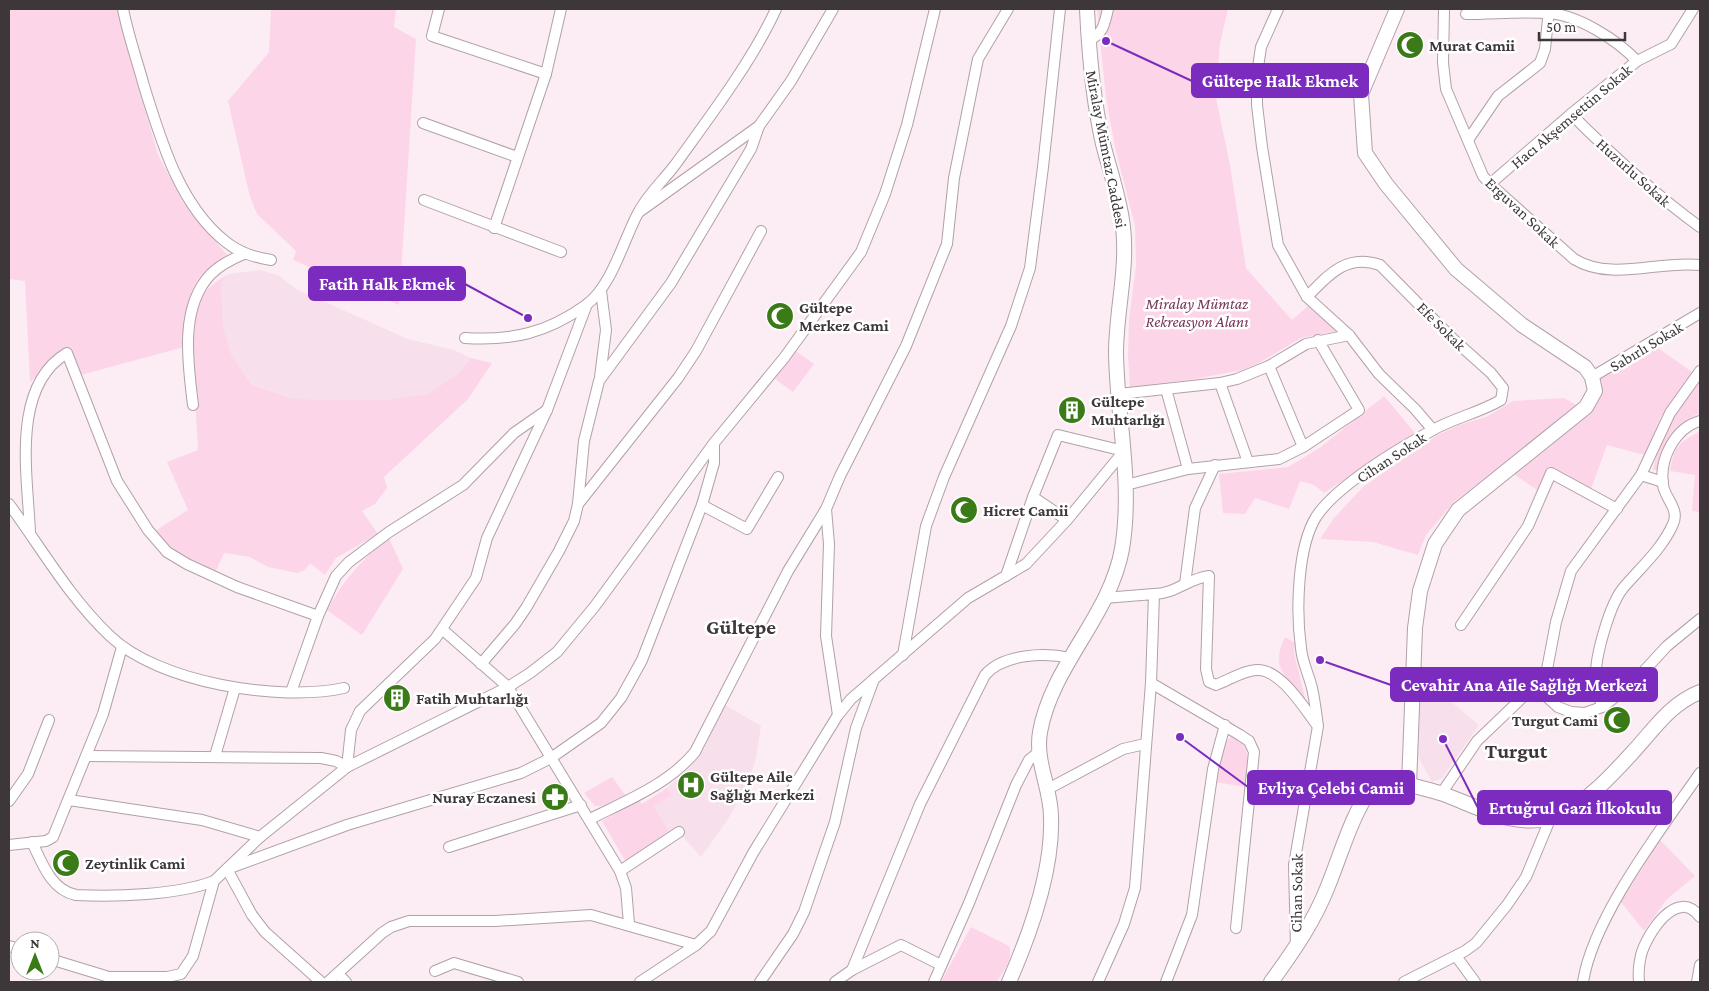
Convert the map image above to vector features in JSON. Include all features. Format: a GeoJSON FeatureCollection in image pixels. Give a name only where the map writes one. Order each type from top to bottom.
{"type":"FeatureCollection","features":[{"type":"Feature","properties":{"kind":"main road","name":"Miralay Mümtaz Caddesi"},"geometry":{"type":"LineString","coordinates":[[1009,982],[1026,943],[1045,868],[1052,817],[1039,752],[1042,722],[1054,690],[1070,658],[1104,598],[1114,576],[1121,551],[1126,485],[1116,334],[1124,229],[1099,122],[1086,9]]}},
{"type":"Feature","properties":{"kind":"main road"},"geometry":{"type":"LineString","coordinates":[[1396,9],[1361,94],[1365,153],[1386,184],[1456,269],[1522,326],[1585,367],[1592,377],[1594,395],[1586,407],[1458,510],[1435,544],[1420,591],[1414,628],[1409,785]]}},
{"type":"Feature","properties":{"kind":"main road"},"geometry":{"type":"LineString","coordinates":[[1272,982],[1296,948],[1328,888],[1352,827],[1372,786],[1379,779],[1388,779],[1441,794],[1485,813],[1524,819],[1551,817],[1582,802],[1632,752],[1672,708],[1700,692]]}},
{"type":"Feature","properties":{"kind":"street"},"geometry":{"type":"LineString","coordinates":[[123,9],[160,139],[180,182],[203,220],[226,243],[244,254],[271,260]]}},
{"type":"Feature","properties":{"kind":"street"},"geometry":{"type":"LineString","coordinates":[[439,9],[432,36],[546,74]]}},
{"type":"Feature","properties":{"kind":"street"},"geometry":{"type":"LineString","coordinates":[[494,228],[546,74],[561,9]]}},
{"type":"Feature","properties":{"kind":"street"},"geometry":{"type":"LineString","coordinates":[[465,338],[489,339],[529,334],[554,323],[587,304],[601,291],[647,196],[671,170],[706,120],[754,50],[776,9]]}},
{"type":"Feature","properties":{"kind":"street"},"geometry":{"type":"LineString","coordinates":[[599,381],[671,283],[751,149],[759,126],[791,81],[833,9]]}},
{"type":"Feature","properties":{"kind":"street"},"geometry":{"type":"LineString","coordinates":[[32,842],[43,866],[55,883],[68,893],[76,895],[170,891],[190,888],[214,881],[260,838],[346,767],[508,687],[550,658],[571,637],[714,443],[789,351],[861,252],[882,201],[907,125],[935,9]]}},
{"type":"Feature","properties":{"kind":"street"},"geometry":{"type":"LineString","coordinates":[[590,819],[662,780],[688,760],[695,752],[788,571],[826,510],[840,476],[906,346],[947,244],[954,178],[978,59],[1008,9]]}},
{"type":"Feature","properties":{"kind":"street"},"geometry":{"type":"LineString","coordinates":[[903,655],[926,526],[944,477],[1010,326],[1030,268],[1060,9]]}},
{"type":"Feature","properties":{"kind":"street"},"geometry":{"type":"LineString","coordinates":[[1089,40],[1096,38],[1101,32],[1105,25],[1108,9]]}},
{"type":"Feature","properties":{"kind":"street","name":"Cihan Sokak"},"geometry":{"type":"LineString","coordinates":[[1278,9],[1261,47],[1257,74],[1257,105],[1262,147],[1278,245],[1307,297],[1349,335],[1379,374],[1415,408],[1433,430],[1355,480],[1323,509],[1311,528],[1302,553],[1301,650],[1315,703],[1318,726],[1294,865],[1296,948]]}},
{"type":"Feature","properties":{"kind":"street","name":"Erguvan Sokak"},"geometry":{"type":"LineString","coordinates":[[1444,9],[1444,77],[1450,100],[1483,176],[1490,184],[1574,259],[1585,266],[1608,270],[1663,264],[1700,265]]}},
{"type":"Feature","properties":{"kind":"street","name":"Hacı Akşemsettin Sokak"},"geometry":{"type":"LineString","coordinates":[[1490,184],[1571,114],[1637,61],[1671,44],[1693,9]]}},
{"type":"Feature","properties":{"kind":"street"},"geometry":{"type":"LineString","coordinates":[[1468,140],[1498,96],[1540,63],[1545,49],[1549,11]]}},
{"type":"Feature","properties":{"kind":"street"},"geometry":{"type":"LineString","coordinates":[[1466,14],[1549,11],[1604,35],[1627,51],[1637,61]]}},
{"type":"Feature","properties":{"kind":"street","name":"Huzurlu Sokak"},"geometry":{"type":"LineString","coordinates":[[1571,114],[1615,158],[1653,192],[1700,227]]}},
{"type":"Feature","properties":{"kind":"street"},"geometry":{"type":"LineString","coordinates":[[423,123],[517,156]]}},
{"type":"Feature","properties":{"kind":"street"},"geometry":{"type":"LineString","coordinates":[[637,214],[759,126]]}},
{"type":"Feature","properties":{"kind":"street"},"geometry":{"type":"LineString","coordinates":[[424,200],[561,252]]}},
{"type":"Feature","properties":{"kind":"street"},"geometry":{"type":"LineString","coordinates":[[578,504],[678,378],[696,351],[761,231]]}},
{"type":"Feature","properties":{"kind":"street"},"geometry":{"type":"LineString","coordinates":[[192,405],[189,372],[189,338],[195,300],[210,274],[230,260],[244,254]]}},
{"type":"Feature","properties":{"kind":"street","name":"Efe Sokak"},"geometry":{"type":"LineString","coordinates":[[1307,297],[1327,276],[1343,265],[1365,262],[1380,265],[1453,339],[1500,382],[1503,388],[1501,400],[1433,430]]}},
{"type":"Feature","properties":{"kind":"street"},"geometry":{"type":"LineString","coordinates":[[481,664],[526,608],[574,521],[578,504],[584,441],[599,381],[606,330],[601,291]]}},
{"type":"Feature","properties":{"kind":"street"},"geometry":{"type":"LineString","coordinates":[[346,767],[351,730],[360,711],[426,649],[443,630],[479,572],[487,538],[547,410],[587,304]]}},
{"type":"Feature","properties":{"kind":"street","name":"Sabırlı Sokak"},"geometry":{"type":"LineString","coordinates":[[1592,377],[1700,313]]}},
{"type":"Feature","properties":{"kind":"street"},"geometry":{"type":"LineString","coordinates":[[1119,394],[1220,384],[1269,366],[1306,344],[1349,335]]}},
{"type":"Feature","properties":{"kind":"street"},"geometry":{"type":"LineString","coordinates":[[1126,485],[1188,469],[1279,458],[1303,448],[1359,410],[1318,340]]}},
{"type":"Feature","properties":{"kind":"street"},"geometry":{"type":"LineString","coordinates":[[30,533],[27,433],[32,398],[37,383],[67,353],[117,481],[148,530],[167,552],[187,564],[236,587],[318,616]]}},
{"type":"Feature","properties":{"kind":"street"},"geometry":{"type":"LineString","coordinates":[[1269,366],[1303,448]]}},
{"type":"Feature","properties":{"kind":"street"},"geometry":{"type":"LineString","coordinates":[[1700,370],[1670,414],[1641,475],[1571,571],[1559,608],[1545,680],[1547,697],[1551,703],[1564,710],[1585,713],[1602,707],[1631,685],[1667,646],[1700,619]]}},
{"type":"Feature","properties":{"kind":"street"},"geometry":{"type":"LineString","coordinates":[[1220,384],[1248,462]]}},
{"type":"Feature","properties":{"kind":"street"},"geometry":{"type":"LineString","coordinates":[[1166,389],[1188,469]]}},
{"type":"Feature","properties":{"kind":"street"},"geometry":{"type":"LineString","coordinates":[[290,692],[318,616],[336,576],[349,562],[389,532],[463,485],[514,432],[547,410]]}},
{"type":"Feature","properties":{"kind":"street"},"geometry":{"type":"LineString","coordinates":[[1602,707],[1596,670],[1614,604],[1624,587],[1656,553],[1676,518],[1663,482],[1667,457],[1674,441],[1682,430],[1700,421]]}},
{"type":"Feature","properties":{"kind":"street"},"geometry":{"type":"LineString","coordinates":[[640,982],[696,944],[717,922],[749,861],[838,715],[860,690],[968,598],[1006,576],[1026,564],[1067,520],[1124,451],[1058,435],[1033,497],[1006,576]]}},
{"type":"Feature","properties":{"kind":"street"},"geometry":{"type":"LineString","coordinates":[[227,869],[347,825],[498,781],[537,767],[601,723],[612,712],[635,675],[702,506],[714,463],[714,443]]}},
{"type":"Feature","properties":{"kind":"street"},"geometry":{"type":"LineString","coordinates":[[1185,584],[1194,508],[1215,465]]}},
{"type":"Feature","properties":{"kind":"street"},"geometry":{"type":"LineString","coordinates":[[1462,625],[1528,526],[1551,473],[1617,509]]}},
{"type":"Feature","properties":{"kind":"street"},"geometry":{"type":"LineString","coordinates":[[1641,475],[1663,482]]}},
{"type":"Feature","properties":{"kind":"street"},"geometry":{"type":"LineString","coordinates":[[702,506],[746,529],[778,477]]}},
{"type":"Feature","properties":{"kind":"street"},"geometry":{"type":"LineString","coordinates":[[1033,497],[1067,520]]}},
{"type":"Feature","properties":{"kind":"street"},"geometry":{"type":"LineString","coordinates":[[9,504],[65,586],[85,610],[122,647],[192,678],[235,688],[290,692],[323,692],[344,688]]}},
{"type":"Feature","properties":{"kind":"street"},"geometry":{"type":"LineString","coordinates":[[826,510],[829,544],[826,636],[838,715]]}},
{"type":"Feature","properties":{"kind":"street"},"geometry":{"type":"LineString","coordinates":[[1104,598],[1169,593],[1201,577],[1210,576],[1206,669],[1209,682],[1216,685],[1255,670],[1272,674],[1288,688],[1318,726]]}},
{"type":"Feature","properties":{"kind":"street"},"geometry":{"type":"LineString","coordinates":[[1098,982],[1124,924],[1135,888],[1151,683],[1154,594]]}},
{"type":"Feature","properties":{"kind":"street"},"geometry":{"type":"LineString","coordinates":[[443,630],[508,687],[620,871],[626,888],[628,924]]}},
{"type":"Feature","properties":{"kind":"street"},"geometry":{"type":"LineString","coordinates":[[9,845],[46,840],[53,837],[110,695],[122,647]]}},
{"type":"Feature","properties":{"kind":"street"},"geometry":{"type":"LineString","coordinates":[[852,970],[920,804],[985,675],[994,667],[1025,656],[1049,654],[1070,658]]}},
{"type":"Feature","properties":{"kind":"street"},"geometry":{"type":"LineString","coordinates":[[760,982],[789,940],[804,912],[835,822],[856,728],[874,679]]}},
{"type":"Feature","properties":{"kind":"street"},"geometry":{"type":"LineString","coordinates":[[1441,794],[1477,741],[1526,694],[1545,680]]}},
{"type":"Feature","properties":{"kind":"street"},"geometry":{"type":"LineString","coordinates":[[1151,683],[1226,725],[1249,741],[1254,752],[1236,928]]}},
{"type":"Feature","properties":{"kind":"street"},"geometry":{"type":"LineString","coordinates":[[215,756],[235,688]]}},
{"type":"Feature","properties":{"kind":"street"},"geometry":{"type":"LineString","coordinates":[[9,801],[28,774],[49,720]]}},
{"type":"Feature","properties":{"kind":"street"},"geometry":{"type":"LineString","coordinates":[[1166,982],[1192,915],[1213,769],[1226,725]]}},
{"type":"Feature","properties":{"kind":"street"},"geometry":{"type":"LineString","coordinates":[[1046,790],[1123,749],[1145,744]]}},
{"type":"Feature","properties":{"kind":"street"},"geometry":{"type":"LineString","coordinates":[[934,982],[969,903],[1016,785],[1029,760],[1039,752]]}},
{"type":"Feature","properties":{"kind":"street"},"geometry":{"type":"LineString","coordinates":[[87,756],[321,758],[346,767]]}},
{"type":"Feature","properties":{"kind":"street"},"geometry":{"type":"LineString","coordinates":[[1583,982],[1588,954],[1607,918],[1633,873],[1700,773]]}},
{"type":"Feature","properties":{"kind":"street"},"geometry":{"type":"LineString","coordinates":[[69,800],[194,818],[260,838]]}},
{"type":"Feature","properties":{"kind":"street"},"geometry":{"type":"LineString","coordinates":[[449,847],[581,805]]}},
{"type":"Feature","properties":{"kind":"street"},"geometry":{"type":"LineString","coordinates":[[1404,982],[1456,956],[1476,943],[1514,896],[1540,847],[1551,817]]}},
{"type":"Feature","properties":{"kind":"street"},"geometry":{"type":"LineString","coordinates":[[620,871],[679,832]]}},
{"type":"Feature","properties":{"kind":"street"},"geometry":{"type":"LineString","coordinates":[[227,869],[252,915],[265,932],[321,982]]}},
{"type":"Feature","properties":{"kind":"street"},"geometry":{"type":"LineString","coordinates":[[60,962],[113,980],[167,977],[181,974],[193,956],[214,881]]}},
{"type":"Feature","properties":{"kind":"street"},"geometry":{"type":"LineString","coordinates":[[1638,982],[1639,964],[1644,946],[1664,915],[1675,908],[1682,908],[1694,911],[1700,917]]}},
{"type":"Feature","properties":{"kind":"street"},"geometry":{"type":"LineString","coordinates":[[328,982],[382,932],[390,927],[409,922],[495,922],[581,914],[602,917],[696,944]]}},
{"type":"Feature","properties":{"kind":"street"},"geometry":{"type":"LineString","coordinates":[[835,982],[852,970],[900,945],[941,965]]}},
{"type":"Feature","properties":{"kind":"street"},"geometry":{"type":"LineString","coordinates":[[1456,956],[1475,982]]}},
{"type":"Feature","properties":{"kind":"street"},"geometry":{"type":"LineString","coordinates":[[435,971],[454,963],[518,982]]}},
{"type":"Feature","properties":{"kind":"street"},"geometry":{"type":"LineString","coordinates":[[1697,982],[1700,965]]}},
{"type":"Feature","properties":{"kind":"street"},"geometry":{"type":"LineString","coordinates":[[338,974],[346,982]]}},
{"type":"Feature","properties":{"kind":"shaded area"},"geometry":{"type":"Polygon","coordinates":[[[260,270],[278,275],[296,289],[408,339],[454,350],[471,358],[458,374],[427,394],[384,400],[294,399],[252,385],[232,356],[223,326],[221,283],[228,274],[260,270]]]}},
{"type":"Feature","properties":{"kind":"shaded area"},"geometry":{"type":"Polygon","coordinates":[[[1417,682],[1423,683],[1442,694],[1479,725],[1442,778],[1432,782],[1416,753],[1417,682]]]}},
{"type":"Feature","properties":{"kind":"shaded area"},"geometry":{"type":"Polygon","coordinates":[[[725,705],[761,726],[756,759],[748,782],[730,816],[701,857],[675,828],[669,831],[654,807],[672,795],[667,788],[690,768],[704,749],[725,705]]]}},
{"type":"Feature","properties":{"kind":"green space"},"geometry":{"type":"Polygon","coordinates":[[[9,9],[118,9],[158,155],[183,202],[227,255],[205,272],[193,288],[187,307],[184,347],[77,376],[62,356],[30,382],[25,281],[9,279],[9,9]]]}},
{"type":"Feature","properties":{"kind":"green space"},"geometry":{"type":"Polygon","coordinates":[[[271,9],[396,9],[394,27],[416,39],[399,305],[293,260],[296,251],[257,214],[250,197],[228,101],[269,52],[271,9]]]}},
{"type":"Feature","properties":{"kind":"green space","name":"Miralay Mümtaz Rekreasyon Alanı"},"geometry":{"type":"Polygon","coordinates":[[[1097,9],[1228,9],[1220,43],[1216,98],[1230,165],[1246,268],[1292,320],[1308,306],[1337,331],[1301,338],[1259,363],[1242,370],[1195,379],[1130,387],[1128,355],[1129,320],[1136,265],[1135,226],[1115,147],[1106,98],[1097,9]]]}},
{"type":"Feature","properties":{"kind":"green space"},"geometry":{"type":"Polygon","coordinates":[[[228,274],[221,283],[223,326],[232,356],[252,385],[294,399],[384,400],[427,394],[458,374],[471,358],[492,363],[468,399],[384,477],[387,488],[375,504],[362,511],[378,534],[336,558],[325,575],[310,563],[305,570],[297,573],[268,567],[250,557],[224,553],[215,573],[173,552],[155,531],[188,510],[167,462],[198,450],[194,350],[196,312],[200,300],[206,292],[212,285],[228,274]]]}},
{"type":"Feature","properties":{"kind":"green space"},"geometry":{"type":"Polygon","coordinates":[[[1655,346],[1692,372],[1661,416],[1645,455],[1607,445],[1591,489],[1550,467],[1537,490],[1511,472],[1589,410],[1597,379],[1655,346]]]}},
{"type":"Feature","properties":{"kind":"green space"},"geometry":{"type":"Polygon","coordinates":[[[796,351],[814,364],[793,392],[775,379],[796,351]]]}},
{"type":"Feature","properties":{"kind":"green space"},"geometry":{"type":"Polygon","coordinates":[[[1700,379],[1700,413],[1690,418],[1677,429],[1668,443],[1658,470],[1653,470],[1662,434],[1700,379]]]}},
{"type":"Feature","properties":{"kind":"green space"},"geometry":{"type":"Polygon","coordinates":[[[1384,396],[1415,433],[1324,493],[1314,485],[1300,481],[1289,509],[1255,498],[1245,514],[1223,513],[1219,474],[1288,467],[1321,447],[1384,396]]]}},
{"type":"Feature","properties":{"kind":"green space"},"geometry":{"type":"Polygon","coordinates":[[[1564,398],[1578,406],[1454,502],[1426,535],[1418,555],[1373,542],[1320,539],[1334,518],[1363,487],[1436,436],[1459,425],[1486,417],[1513,401],[1564,398]]]}},
{"type":"Feature","properties":{"kind":"green space"},"geometry":{"type":"Polygon","coordinates":[[[1700,431],[1700,512],[1692,511],[1695,475],[1670,471],[1673,456],[1682,442],[1700,431]]]}},
{"type":"Feature","properties":{"kind":"green space"},"geometry":{"type":"Polygon","coordinates":[[[389,538],[403,569],[362,635],[327,610],[354,571],[389,538]]]}},
{"type":"Feature","properties":{"kind":"green space"},"geometry":{"type":"Polygon","coordinates":[[[1285,637],[1295,643],[1294,653],[1305,698],[1300,695],[1284,674],[1279,662],[1279,655],[1285,637]]]}},
{"type":"Feature","properties":{"kind":"green space"},"geometry":{"type":"Polygon","coordinates":[[[1233,736],[1244,745],[1246,751],[1248,766],[1246,787],[1215,782],[1222,750],[1233,736]]]}},
{"type":"Feature","properties":{"kind":"green space"},"geometry":{"type":"Polygon","coordinates":[[[612,777],[626,796],[601,806],[595,806],[584,793],[612,777]]]}},
{"type":"Feature","properties":{"kind":"green space"},"geometry":{"type":"Polygon","coordinates":[[[667,788],[672,795],[654,807],[669,831],[626,862],[602,821],[639,800],[642,804],[667,788]]]}},
{"type":"Feature","properties":{"kind":"green space"},"geometry":{"type":"Polygon","coordinates":[[[1660,840],[1695,876],[1667,899],[1644,931],[1621,902],[1660,840]]]}},
{"type":"Feature","properties":{"kind":"green space"},"geometry":{"type":"Polygon","coordinates":[[[971,927],[1009,946],[1010,956],[1005,969],[997,982],[941,982],[971,927]]]}},
{"type":"Feature","properties":{"kind":"place","name":"Gültepe Halk Ekmek"},"geometry":{"type":"Point","coordinates":[1106,41]}},
{"type":"Feature","properties":{"kind":"place","name":"Murat Camii"},"geometry":{"type":"Point","coordinates":[1410,45]}},
{"type":"Feature","properties":{"kind":"place","name":"Gültepe Merkez Cami"},"geometry":{"type":"Point","coordinates":[780,316]}},
{"type":"Feature","properties":{"kind":"place","name":"Fatih Halk Ekmek"},"geometry":{"type":"Point","coordinates":[528,318]}},
{"type":"Feature","properties":{"kind":"place","name":"Gültepe Muhtarlığı"},"geometry":{"type":"Point","coordinates":[1072,410]}},
{"type":"Feature","properties":{"kind":"place","name":"Hicret Camii"},"geometry":{"type":"Point","coordinates":[964,510]}},
{"type":"Feature","properties":{"kind":"place","name":"Cevahir Ana Aile Sağlığı Merkezi"},"geometry":{"type":"Point","coordinates":[1320,660]}},
{"type":"Feature","properties":{"kind":"place","name":"Fatih Muhtarlığı"},"geometry":{"type":"Point","coordinates":[397,698]}},
{"type":"Feature","properties":{"kind":"place","name":"Turgut Cami"},"geometry":{"type":"Point","coordinates":[1617,720]}},
{"type":"Feature","properties":{"kind":"place","name":"Evliya Çelebi Camii"},"geometry":{"type":"Point","coordinates":[1180,737]}},
{"type":"Feature","properties":{"kind":"place","name":"Ertuğrul Gazi İlkokulu"},"geometry":{"type":"Point","coordinates":[1443,739]}},
{"type":"Feature","properties":{"kind":"place","name":"Gültepe Aile Sağlığı Merkezi"},"geometry":{"type":"Point","coordinates":[691,785]}},
{"type":"Feature","properties":{"kind":"place","name":"Nuray Eczanesi"},"geometry":{"type":"Point","coordinates":[555,797]}},
{"type":"Feature","properties":{"kind":"place","name":"Zeytinlik Cami"},"geometry":{"type":"Point","coordinates":[66,863]}},
{"type":"Feature","properties":{"kind":"district","name":"Gültepe"},"geometry":{"type":"Point","coordinates":[741,627]}},
{"type":"Feature","properties":{"kind":"district","name":"Turgut"},"geometry":{"type":"Point","coordinates":[1516,751]}}]}
